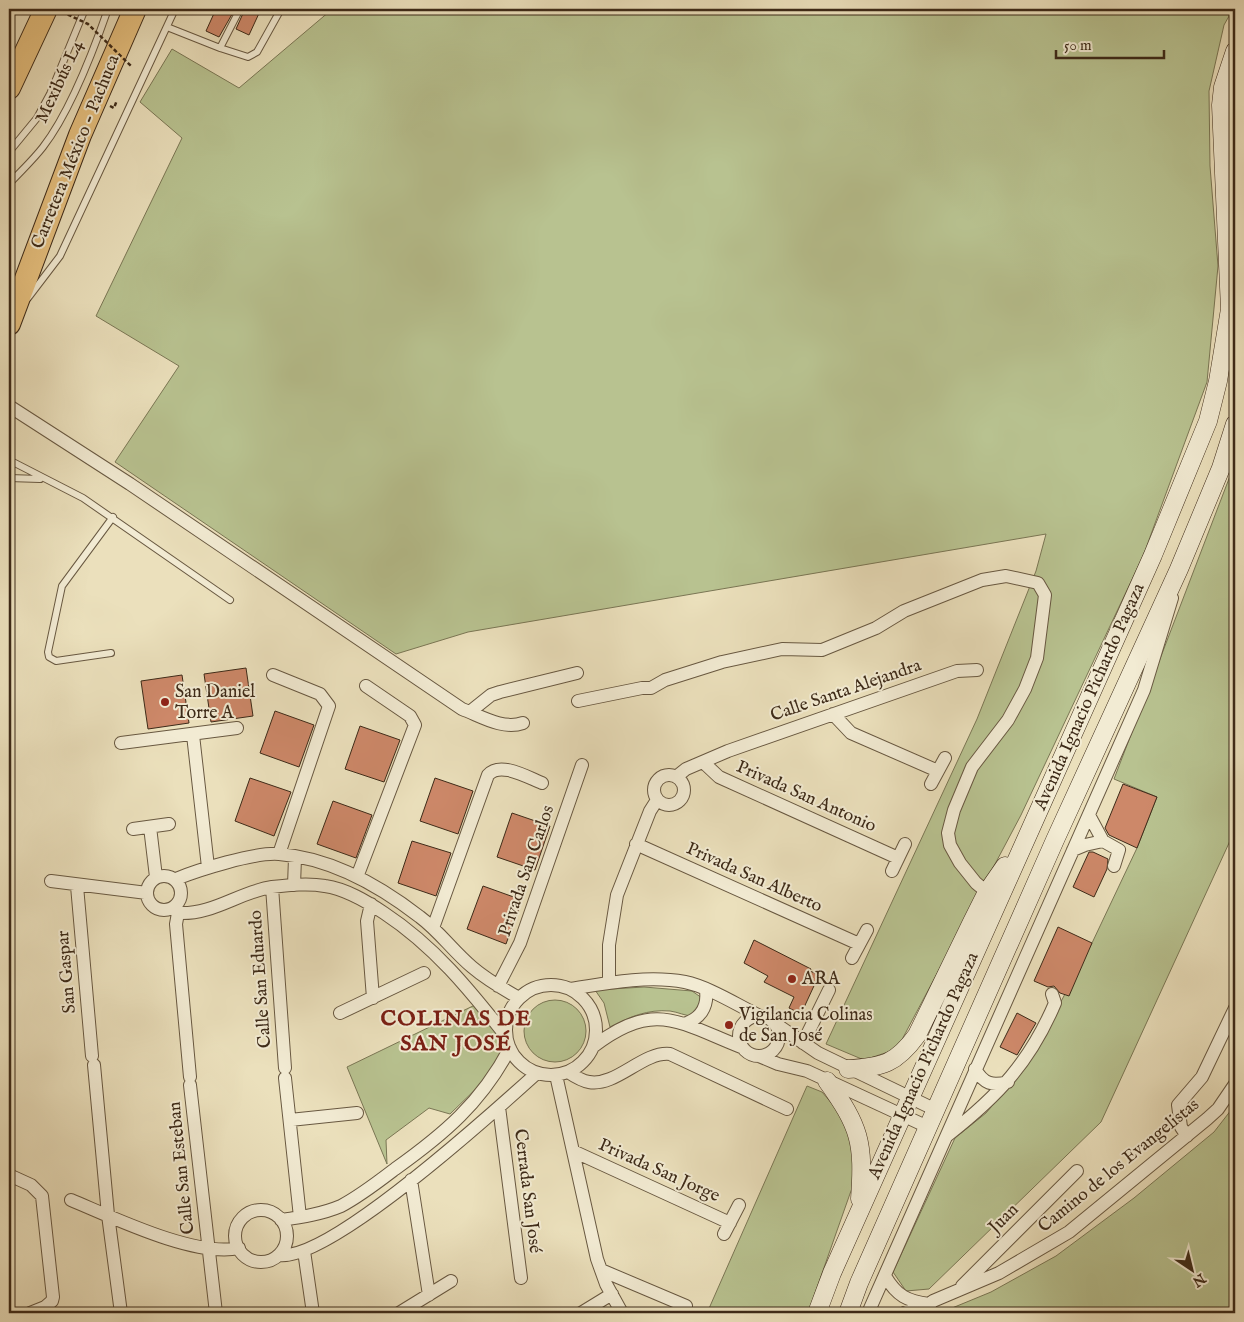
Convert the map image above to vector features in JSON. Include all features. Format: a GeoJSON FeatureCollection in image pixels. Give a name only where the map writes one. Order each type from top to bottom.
{"type":"FeatureCollection","features":[{"type":"Feature","properties":{"kind":"highway"},"geometry":{"type":"LineString","coordinates":[[9,88],[46,9]]}},
{"type":"Feature","properties":{"kind":"highway","name":"Carretera México - Pachuca"},"geometry":{"type":"LineString","coordinates":[[11,318],[80,135],[135,9]]}},
{"type":"Feature","properties":{"kind":"main road","name":"Avenida Ignacio Pichardo Pagaza"},"geometry":{"type":"LineString","coordinates":[[817,1313],[832,1273],[1153,555],[1208,422],[1222,362],[1230,308],[1229,162],[1221,105],[1223,87],[1235,52]]}},
{"type":"Feature","properties":{"kind":"main road","name":"Avenida Ignacio Pichardo Pagaza"},"geometry":{"type":"LineString","coordinates":[[854,1312],[928,1127],[1179,569],[1222,468],[1235,424]]}},
{"type":"Feature","properties":{"kind":"main road"},"geometry":{"type":"LineString","coordinates":[[848,1069],[875,1068],[897,1059],[905,1051],[917,1035],[987,892],[1030,830]]}},
{"type":"Feature","properties":{"kind":"main road"},"geometry":{"type":"LineString","coordinates":[[827,1080],[847,1110],[860,1138],[862,1176],[860,1210]]}},
{"type":"Feature","properties":{"kind":"main road"},"geometry":{"type":"LineString","coordinates":[[832,1273],[854,1312]]}},
{"type":"Feature","properties":{"kind":"street"},"geometry":{"type":"LineString","coordinates":[[9,406],[130,484],[462,709],[471,711],[499,724],[515,726],[524,723]]}},
{"type":"Feature","properties":{"kind":"street","name":"Avenida Ignacio Pichardo Pagaza"},"geometry":{"type":"LineString","coordinates":[[854,1312],[885,1276],[1144,690],[1164,631],[1179,569]]}},
{"type":"Feature","properties":{"kind":"street"},"geometry":{"type":"LineString","coordinates":[[578,701],[642,688],[651,688],[664,680],[697,670],[782,649],[822,650],[876,628],[904,611],[965,585],[996,576],[1014,577],[1038,583],[1045,595],[1037,658],[1025,689],[1008,720],[972,767],[954,810],[948,833],[950,845],[960,863],[976,883],[987,892]]}},
{"type":"Feature","properties":{"kind":"street","name":"Calle Santa Alejandra"},"geometry":{"type":"LineString","coordinates":[[676,777],[728,751],[957,671],[977,670]]}},
{"type":"Feature","properties":{"kind":"street"},"geometry":{"type":"LineString","coordinates":[[471,711],[491,695],[577,672]]}},
{"type":"Feature","properties":{"kind":"street"},"geometry":{"type":"LineString","coordinates":[[274,675],[320,694],[328,706],[279,854]]}},
{"type":"Feature","properties":{"kind":"street"},"geometry":{"type":"LineString","coordinates":[[357,877],[415,725],[410,716],[366,686]]}},
{"type":"Feature","properties":{"kind":"street"},"geometry":{"type":"LineString","coordinates":[[833,714],[851,733],[938,771]]}},
{"type":"Feature","properties":{"kind":"street"},"geometry":{"type":"LineString","coordinates":[[121,743],[237,728]]}},
{"type":"Feature","properties":{"kind":"street"},"geometry":{"type":"LineString","coordinates":[[193,735],[208,867]]}},
{"type":"Feature","properties":{"kind":"street"},"geometry":{"type":"LineString","coordinates":[[931,784],[945,758]]}},
{"type":"Feature","properties":{"kind":"street","name":"Privada San Antonio"},"geometry":{"type":"LineString","coordinates":[[703,762],[719,778],[898,858]]}},
{"type":"Feature","properties":{"kind":"street","name":"Privada San Carlos"},"geometry":{"type":"LineString","coordinates":[[498,986],[520,943],[582,765]]}},
{"type":"Feature","properties":{"kind":"street"},"geometry":{"type":"LineString","coordinates":[[433,928],[488,775],[493,770],[500,768],[542,783]]}},
{"type":"Feature","properties":{"kind":"street"},"geometry":{"type":"LineString","coordinates":[[662,777],[676,777],[680,780],[684,790],[677,803],[666,805],[657,800],[654,792],[656,783],[662,777]]}},
{"type":"Feature","properties":{"kind":"street"},"geometry":{"type":"LineString","coordinates":[[609,982],[612,922],[617,895],[636,844],[650,811],[657,800]]}},
{"type":"Feature","properties":{"kind":"street"},"geometry":{"type":"LineString","coordinates":[[1089,815],[1104,841],[1119,850],[1114,866]]}},
{"type":"Feature","properties":{"kind":"street"},"geometry":{"type":"LineString","coordinates":[[133,829],[169,824]]}},
{"type":"Feature","properties":{"kind":"street"},"geometry":{"type":"LineString","coordinates":[[150,827],[156,877]]}},
{"type":"Feature","properties":{"kind":"street"},"geometry":{"type":"LineString","coordinates":[[1073,850],[1104,841]]}},
{"type":"Feature","properties":{"kind":"street","name":"Privada San Alberto"},"geometry":{"type":"LineString","coordinates":[[636,844],[859,944]]}},
{"type":"Feature","properties":{"kind":"street"},"geometry":{"type":"LineString","coordinates":[[892,871],[905,844]]}},
{"type":"Feature","properties":{"kind":"street"},"geometry":{"type":"LineString","coordinates":[[519,998],[498,986],[458,954],[419,916],[357,877],[324,864],[279,854],[208,867],[176,879],[166,876],[156,877],[149,884],[147,893],[151,904],[161,910],[175,911],[200,912],[256,890],[272,887],[294,885],[327,886],[351,894],[371,904],[409,930],[447,965],[508,1042],[518,1061],[537,1073],[562,1074],[589,1083],[600,1082],[658,1054],[670,1054],[787,1108]]}},
{"type":"Feature","properties":{"kind":"street"},"geometry":{"type":"LineString","coordinates":[[294,885],[295,858]]}},
{"type":"Feature","properties":{"kind":"street"},"geometry":{"type":"LineString","coordinates":[[175,911],[182,895],[176,879]]}},
{"type":"Feature","properties":{"kind":"street"},"geometry":{"type":"LineString","coordinates":[[51,881],[78,886],[147,893]]}},
{"type":"Feature","properties":{"kind":"street","name":"San Gaspar"},"geometry":{"type":"LineString","coordinates":[[78,886],[108,1215],[121,1313]]}},
{"type":"Feature","properties":{"kind":"street","name":"Calle San Eduardo"},"geometry":{"type":"LineString","coordinates":[[272,887],[285,1073],[300,1217]]}},
{"type":"Feature","properties":{"kind":"street"},"geometry":{"type":"LineString","coordinates":[[371,904],[367,921],[373,998]]}},
{"type":"Feature","properties":{"kind":"street","name":"Calle San Esteban"},"geometry":{"type":"LineString","coordinates":[[175,911],[190,1080],[216,1313]]}},
{"type":"Feature","properties":{"kind":"street"},"geometry":{"type":"LineString","coordinates":[[852,958],[867,930]]}},
{"type":"Feature","properties":{"kind":"street"},"geometry":{"type":"LineString","coordinates":[[447,965],[458,954]]}},
{"type":"Feature","properties":{"kind":"street"},"geometry":{"type":"LineString","coordinates":[[340,1013],[424,973]]}},
{"type":"Feature","properties":{"kind":"street"},"geometry":{"type":"LineString","coordinates":[[281,1220],[323,1212],[352,1200],[430,1143],[468,1111],[482,1094],[508,1042],[508,1016],[519,998],[530,990],[543,986],[556,985],[570,988],[609,982],[678,981],[706,991],[773,1022],[818,1053],[936,1110]]}},
{"type":"Feature","properties":{"kind":"street"},"geometry":{"type":"LineString","coordinates":[[562,1074],[588,1057],[594,1046],[597,1032],[590,1006],[570,988]]}},
{"type":"Feature","properties":{"kind":"street"},"geometry":{"type":"LineString","coordinates":[[803,1043],[829,990]]}},
{"type":"Feature","properties":{"kind":"street"},"geometry":{"type":"LineString","coordinates":[[684,1024],[691,1022],[702,1012],[707,998],[706,991]]}},
{"type":"Feature","properties":{"kind":"street"},"geometry":{"type":"LineString","coordinates":[[947,1136],[1008,1082],[1028,1057],[1044,1029],[1055,1003],[1052,994]]}},
{"type":"Feature","properties":{"kind":"street"},"geometry":{"type":"LineString","coordinates":[[1187,1136],[1181,1127],[1178,1105],[1202,1077],[1235,1008]]}},
{"type":"Feature","properties":{"kind":"street"},"geometry":{"type":"LineString","coordinates":[[741,1047],[739,1032],[741,1026],[752,1016],[760,1016]]}},
{"type":"Feature","properties":{"kind":"street"},"geometry":{"type":"LineString","coordinates":[[594,1046],[612,1032],[634,1021],[665,1019],[684,1024],[778,1064],[807,1071],[928,1127]]}},
{"type":"Feature","properties":{"kind":"street"},"geometry":{"type":"LineString","coordinates":[[759,1056],[773,1050],[778,1043],[778,1028],[773,1022]]}},
{"type":"Feature","properties":{"kind":"street"},"geometry":{"type":"LineString","coordinates":[[976,1069],[982,1080],[987,1083],[997,1085],[1008,1082]]}},
{"type":"Feature","properties":{"kind":"street"},"geometry":{"type":"LineString","coordinates":[[279,1255],[287,1238],[281,1220],[275,1214],[259,1210],[244,1217],[236,1232],[239,1248],[248,1258],[261,1262],[279,1255],[286,1256],[304,1251],[340,1230],[412,1180],[467,1137],[537,1073]]}},
{"type":"Feature","properties":{"kind":"street"},"geometry":{"type":"LineString","coordinates":[[562,1074],[574,1151],[601,1270],[622,1313]]}},
{"type":"Feature","properties":{"kind":"street","name":"Camino de los Evangelistas"},"geometry":{"type":"LineString","coordinates":[[904,1313],[928,1306],[998,1273],[1069,1232],[1218,1109],[1235,1084]]}},
{"type":"Feature","properties":{"kind":"street","name":"Cerrada San José"},"geometry":{"type":"LineString","coordinates":[[499,1108],[521,1278]]}},
{"type":"Feature","properties":{"kind":"street"},"geometry":{"type":"LineString","coordinates":[[290,1120],[357,1113]]}},
{"type":"Feature","properties":{"kind":"street","name":"Privada San Jorge"},"geometry":{"type":"LineString","coordinates":[[574,1151],[730,1223]]}},
{"type":"Feature","properties":{"kind":"street","name":"Juan"},"geometry":{"type":"LineString","coordinates":[[956,1292],[1077,1170]]}},
{"type":"Feature","properties":{"kind":"street"},"geometry":{"type":"LineString","coordinates":[[9,1175],[31,1186],[42,1196],[53,1297],[52,1302],[45,1310],[30,1313]]}},
{"type":"Feature","properties":{"kind":"street"},"geometry":{"type":"LineString","coordinates":[[412,1180],[428,1295]]}},
{"type":"Feature","properties":{"kind":"street"},"geometry":{"type":"LineString","coordinates":[[71,1200],[167,1237],[208,1248],[228,1250],[239,1248]]}},
{"type":"Feature","properties":{"kind":"street","name":"Privada San Jorge"},"geometry":{"type":"LineString","coordinates":[[724,1234],[739,1205]]}},
{"type":"Feature","properties":{"kind":"street"},"geometry":{"type":"LineString","coordinates":[[304,1251],[313,1313]]}},
{"type":"Feature","properties":{"kind":"street"},"geometry":{"type":"LineString","coordinates":[[601,1270],[686,1306]]}},
{"type":"Feature","properties":{"kind":"street"},"geometry":{"type":"LineString","coordinates":[[885,1276],[899,1296],[928,1306]]}},
{"type":"Feature","properties":{"kind":"street"},"geometry":{"type":"LineString","coordinates":[[399,1313],[452,1280]]}},
{"type":"Feature","properties":{"kind":"street"},"geometry":{"type":"LineString","coordinates":[[581,1313],[612,1294]]}},
{"type":"Feature","properties":{"kind":"lane","name":"Mexibús L4"},"geometry":{"type":"LineString","coordinates":[[9,152],[37,118],[50,94],[85,9]]}},
{"type":"Feature","properties":{"kind":"lane","name":"Mexibús L4"},"geometry":{"type":"LineString","coordinates":[[9,184],[42,149],[65,112],[108,9]]}},
{"type":"Feature","properties":{"kind":"lane"},"geometry":{"type":"LineString","coordinates":[[11,318],[37,288],[60,256],[175,9]]}},
{"type":"Feature","properties":{"kind":"lane"},"geometry":{"type":"LineString","coordinates":[[220,48],[240,9]]}},
{"type":"Feature","properties":{"kind":"lane"},"geometry":{"type":"LineString","coordinates":[[167,26],[244,56],[255,54],[281,9]]}},
{"type":"Feature","properties":{"kind":"lane"},"geometry":{"type":"LineString","coordinates":[[9,460],[83,498],[113,517],[230,600]]}},
{"type":"Feature","properties":{"kind":"lane"},"geometry":{"type":"LineString","coordinates":[[9,478],[44,479]]}},
{"type":"Feature","properties":{"kind":"lane"},"geometry":{"type":"LineString","coordinates":[[111,653],[56,662],[49,657],[48,652],[62,586],[113,517]]}},
{"type":"Feature","properties":{"kind":"path"},"geometry":{"type":"LineString","coordinates":[[56,9],[88,24],[131,66]]}},
{"type":"Feature","properties":{"kind":"green space"},"geometry":{"type":"Polygon","coordinates":[[[329,9],[1233,9],[1224,25],[1209,91],[1210,166],[1218,266],[1207,382],[1143,556],[1021,815],[897,1049],[864,1060],[826,1044],[977,719],[1036,571],[1046,534],[468,632],[396,654],[115,462],[179,366],[96,316],[182,138],[140,102],[172,49],[239,88],[330,11],[329,9]]]}},
{"type":"Feature","properties":{"kind":"green space"},"geometry":{"type":"Polygon","coordinates":[[[1235,463],[1235,830],[1101,1122],[929,1289],[906,1291],[893,1272],[955,1138],[986,1113],[1029,1062],[1092,943],[1137,848],[1157,797],[1114,779],[1235,463]]]}},
{"type":"Feature","properties":{"kind":"green space"},"geometry":{"type":"Polygon","coordinates":[[[644,987],[692,991],[702,998],[693,1016],[670,1011],[654,1011],[632,1017],[610,1027],[604,1003],[595,990],[644,987]]]}},
{"type":"Feature","properties":{"kind":"green space"},"geometry":{"type":"Polygon","coordinates":[[[555,1000],[567,1002],[577,1009],[584,1019],[586,1031],[584,1043],[577,1053],[567,1060],[555,1062],[543,1060],[533,1053],[526,1043],[524,1031],[526,1019],[533,1009],[543,1002],[555,1000]]]}},
{"type":"Feature","properties":{"kind":"green space"},"geometry":{"type":"Polygon","coordinates":[[[475,1005],[499,1036],[503,1051],[483,1082],[450,1114],[429,1108],[386,1140],[387,1164],[347,1067],[475,1005]]]}},
{"type":"Feature","properties":{"kind":"green space"},"geometry":{"type":"Polygon","coordinates":[[[807,1086],[822,1092],[846,1120],[854,1153],[852,1188],[808,1313],[707,1313],[807,1086]]]}},
{"type":"Feature","properties":{"kind":"green space"},"geometry":{"type":"Polygon","coordinates":[[[1235,1105],[1235,1313],[940,1313],[991,1292],[1056,1256],[1134,1198],[1214,1132],[1235,1105]]]}},
{"type":"Feature","properties":{"kind":"building"},"geometry":{"type":"Polygon","coordinates":[[[216,9],[235,9],[219,37],[206,31],[216,9]]]}},
{"type":"Feature","properties":{"kind":"building"},"geometry":{"type":"Polygon","coordinates":[[[245,9],[261,9],[249,35],[236,29],[245,9]]]}},
{"type":"Feature","properties":{"kind":"building"},"geometry":{"type":"Polygon","coordinates":[[[246,668],[253,716],[211,722],[204,674],[246,668]]]}},
{"type":"Feature","properties":{"kind":"building","name":"San Daniel Torre A"},"geometry":{"type":"Polygon","coordinates":[[[182,675],[189,723],[148,729],[141,681],[182,675]]]}},
{"type":"Feature","properties":{"kind":"building"},"geometry":{"type":"Polygon","coordinates":[[[275,711],[314,725],[299,767],[260,753],[275,711]]]}},
{"type":"Feature","properties":{"kind":"building"},"geometry":{"type":"Polygon","coordinates":[[[360,726],[400,740],[384,782],[345,769],[360,726]]]}},
{"type":"Feature","properties":{"kind":"building"},"geometry":{"type":"Polygon","coordinates":[[[250,778],[291,792],[274,836],[235,821],[250,778]]]}},
{"type":"Feature","properties":{"kind":"building"},"geometry":{"type":"Polygon","coordinates":[[[435,778],[473,791],[458,834],[420,821],[435,778]]]}},
{"type":"Feature","properties":{"kind":"building"},"geometry":{"type":"Polygon","coordinates":[[[1123,784],[1157,797],[1137,848],[1109,835],[1105,828],[1123,784]]]}},
{"type":"Feature","properties":{"kind":"building"},"geometry":{"type":"Polygon","coordinates":[[[333,801],[372,815],[356,858],[317,844],[333,801]]]}},
{"type":"Feature","properties":{"kind":"building"},"geometry":{"type":"Polygon","coordinates":[[[512,813],[550,826],[535,870],[497,857],[512,813]]]}},
{"type":"Feature","properties":{"kind":"building"},"geometry":{"type":"Polygon","coordinates":[[[412,841],[451,853],[436,896],[398,883],[412,841]]]}},
{"type":"Feature","properties":{"kind":"building"},"geometry":{"type":"Polygon","coordinates":[[[1089,852],[1108,859],[1107,869],[1094,897],[1073,887],[1089,852]]]}},
{"type":"Feature","properties":{"kind":"building"},"geometry":{"type":"Polygon","coordinates":[[[483,886],[522,900],[506,944],[467,929],[483,886]]]}},
{"type":"Feature","properties":{"kind":"building"},"geometry":{"type":"Polygon","coordinates":[[[1058,927],[1092,943],[1069,996],[1060,993],[1054,986],[1048,987],[1034,981],[1058,927]]]}},
{"type":"Feature","properties":{"kind":"building","name":"ARA"},"geometry":{"type":"Polygon","coordinates":[[[754,940],[819,975],[801,1014],[789,1008],[794,997],[764,982],[768,976],[744,963],[754,940]]]}},
{"type":"Feature","properties":{"kind":"building"},"geometry":{"type":"Polygon","coordinates":[[[1017,1013],[1036,1023],[1017,1055],[1000,1047],[1017,1013]]]}},
{"type":"Feature","properties":{"kind":"place","name":"San Daniel Torre A"},"geometry":{"type":"Point","coordinates":[165,702]}},
{"type":"Feature","properties":{"kind":"place","name":"ARA"},"geometry":{"type":"Point","coordinates":[792,979]}},
{"type":"Feature","properties":{"kind":"place","name":"Vigilancia Colinas de San José"},"geometry":{"type":"Point","coordinates":[729,1025]}},
{"type":"Feature","properties":{"kind":"district","name":"COLINAS DE SAN JOSÉ"},"geometry":{"type":"Point","coordinates":[456,1032]}}]}
